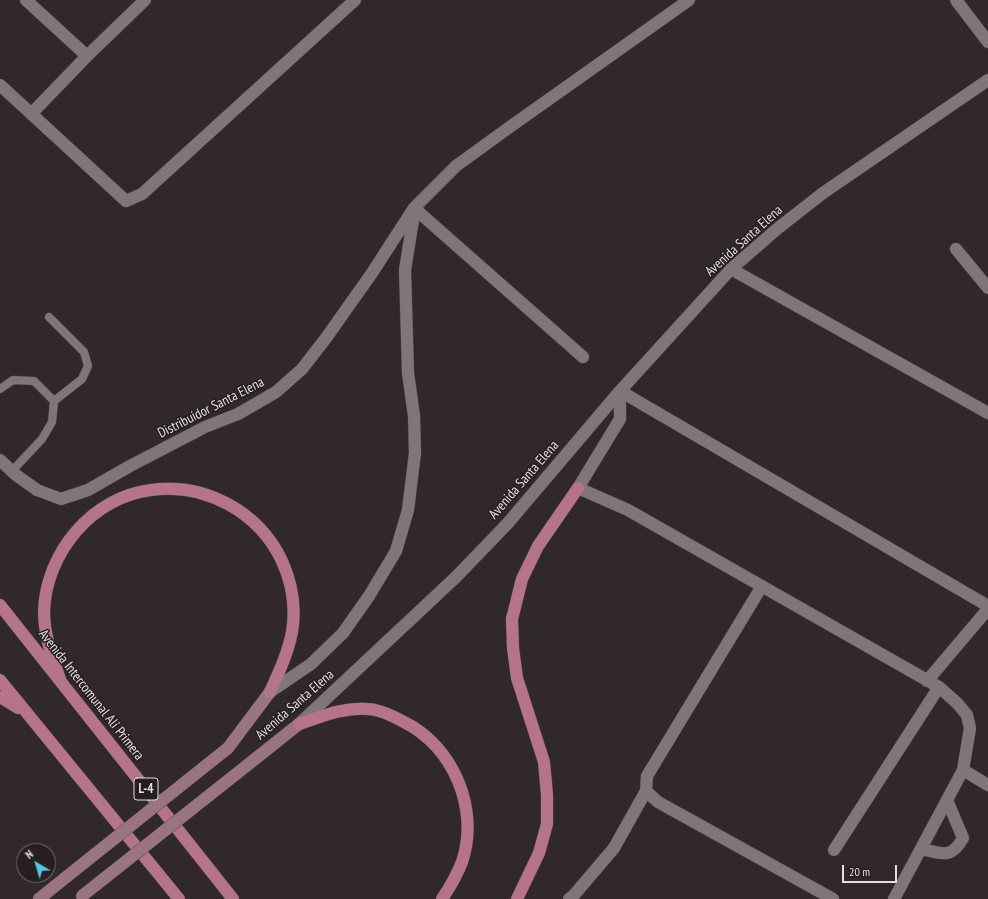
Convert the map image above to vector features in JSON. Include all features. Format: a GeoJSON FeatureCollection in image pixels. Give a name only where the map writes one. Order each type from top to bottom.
{"type":"FeatureCollection","features":[{"type":"Feature","properties":{"kind":"main road"},"geometry":{"type":"LineString","coordinates":[[517,899],[539,853],[547,824],[547,794],[544,762],[517,678],[513,648],[512,619],[522,579],[535,553],[578,488]]}},
{"type":"Feature","properties":{"kind":"main road"},"geometry":{"type":"LineString","coordinates":[[60,679],[47,640],[44,611],[48,582],[59,555],[75,531],[97,512],[122,497],[151,490],[180,489],[208,494],[235,507],[258,525],[276,548],[282,561],[287,574],[293,603],[292,632],[284,660],[270,692]]}},
{"type":"Feature","properties":{"kind":"main road","name":"Avenida Intercomunal Alí Primera"},"geometry":{"type":"LineString","coordinates":[[0,605],[233,899]]}},
{"type":"Feature","properties":{"kind":"main road"},"geometry":{"type":"LineString","coordinates":[[0,680],[178,899]]}},
{"type":"Feature","properties":{"kind":"main road"},"geometry":{"type":"LineString","coordinates":[[0,697],[26,713]]}},
{"type":"Feature","properties":{"kind":"main road"},"geometry":{"type":"LineString","coordinates":[[299,724],[337,712],[367,709],[392,715],[414,727],[434,743],[450,763],[460,786],[466,810],[467,836],[462,861],[452,884],[442,899]]}},
{"type":"Feature","properties":{"kind":"street"},"geometry":{"type":"LineString","coordinates":[[26,0],[87,56]]}},
{"type":"Feature","properties":{"kind":"street"},"geometry":{"type":"LineString","coordinates":[[31,114],[87,56],[145,0]]}},
{"type":"Feature","properties":{"kind":"street"},"geometry":{"type":"LineString","coordinates":[[0,85],[126,201],[142,194],[355,0]]}},
{"type":"Feature","properties":{"kind":"street","name":"Distribuidor Santa Elena"},"geometry":{"type":"LineString","coordinates":[[0,460],[37,490],[61,499],[88,490],[130,466],[206,427],[238,414],[276,392],[302,370],[372,273],[414,208],[456,166],[689,0]]}},
{"type":"Feature","properties":{"kind":"street"},"geometry":{"type":"LineString","coordinates":[[956,0],[988,42]]}},
{"type":"Feature","properties":{"kind":"street","name":"Avenida Santa Elena"},"geometry":{"type":"LineString","coordinates":[[80,898],[299,724],[456,577],[508,523],[620,391],[731,269],[777,229],[823,193],[988,80]]}},
{"type":"Feature","properties":{"kind":"street"},"geometry":{"type":"LineString","coordinates":[[414,208],[583,357]]}},
{"type":"Feature","properties":{"kind":"street","name":"Avenida Santa Elena"},"geometry":{"type":"LineString","coordinates":[[39,899],[228,748],[270,692],[311,664],[343,633],[369,596],[396,550],[408,510],[415,453],[414,416],[408,373],[404,270],[414,208]]}},
{"type":"Feature","properties":{"kind":"street"},"geometry":{"type":"LineString","coordinates":[[956,249],[988,288]]}},
{"type":"Feature","properties":{"kind":"street"},"geometry":{"type":"LineString","coordinates":[[731,269],[988,413]]}},
{"type":"Feature","properties":{"kind":"street"},"geometry":{"type":"LineString","coordinates":[[620,391],[620,419],[578,488],[628,510],[939,687],[957,703],[967,715],[970,728],[964,770],[894,899]]}},
{"type":"Feature","properties":{"kind":"street"},"geometry":{"type":"LineString","coordinates":[[620,391],[988,606]]}},
{"type":"Feature","properties":{"kind":"street"},"geometry":{"type":"LineString","coordinates":[[568,899],[574,895],[614,848],[646,791],[647,776],[762,586]]}},
{"type":"Feature","properties":{"kind":"street"},"geometry":{"type":"LineString","coordinates":[[927,681],[988,609]]}},
{"type":"Feature","properties":{"kind":"street"},"geometry":{"type":"LineString","coordinates":[[834,850],[939,687]]}},
{"type":"Feature","properties":{"kind":"street"},"geometry":{"type":"LineString","coordinates":[[964,770],[988,785]]}},
{"type":"Feature","properties":{"kind":"street"},"geometry":{"type":"LineString","coordinates":[[646,791],[658,802],[833,899]]}},
{"type":"Feature","properties":{"kind":"street"},"geometry":{"type":"LineString","coordinates":[[921,849],[946,854],[958,849],[964,838],[948,800]]}},
{"type":"Feature","properties":{"kind":"lane"},"geometry":{"type":"LineString","coordinates":[[12,471],[42,438],[52,422],[54,401],[82,379],[88,366],[84,352],[49,317]]}},
{"type":"Feature","properties":{"kind":"lane"},"geometry":{"type":"LineString","coordinates":[[0,389],[13,380],[34,380],[54,401]]}}]}
